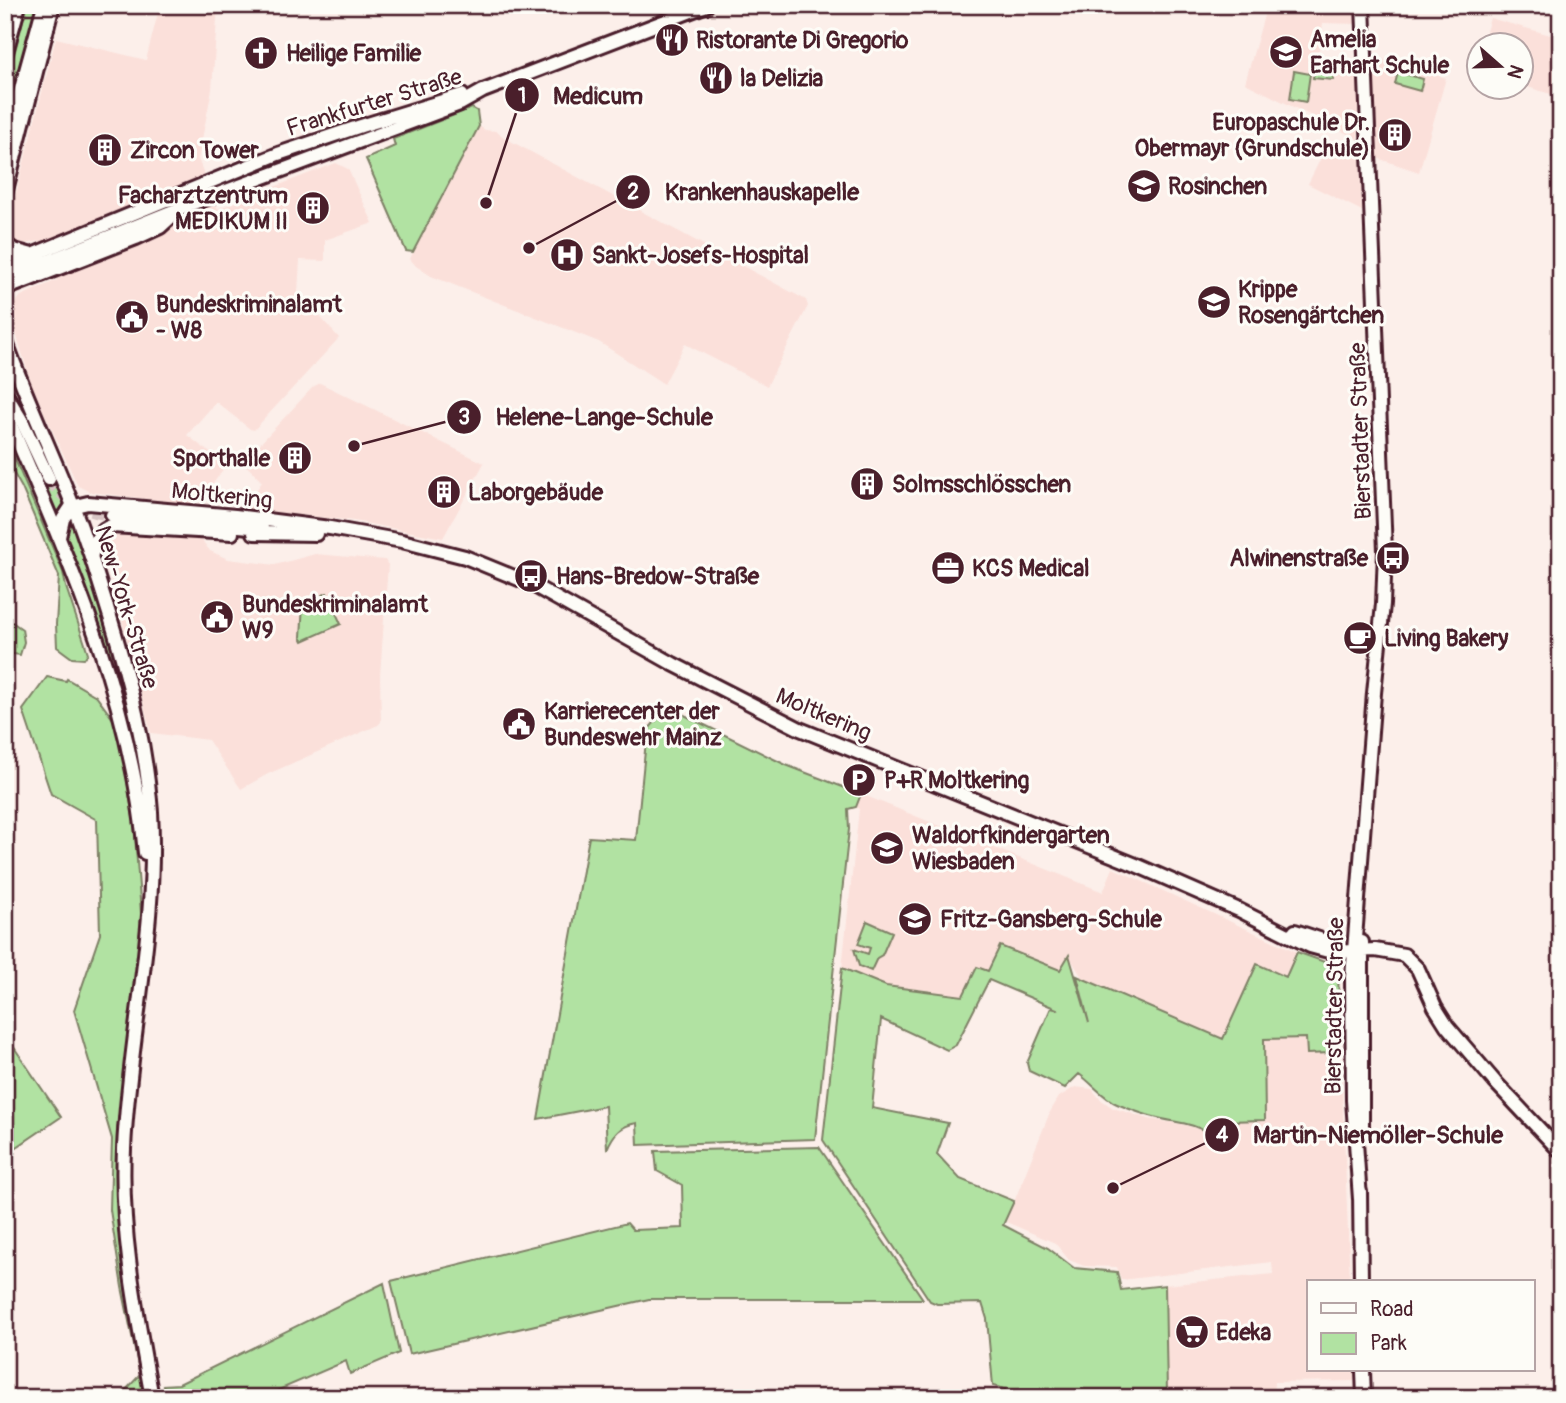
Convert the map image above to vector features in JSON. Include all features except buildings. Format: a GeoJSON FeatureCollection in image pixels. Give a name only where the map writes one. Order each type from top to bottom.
{"type":"FeatureCollection","features":[{"type":"Feature","properties":{"kind":"main road"},"geometry":{"type":"LineString","coordinates":[[5,55],[19,5]]}},
{"type":"Feature","properties":{"kind":"main road"},"geometry":{"type":"LineString","coordinates":[[5,147],[44,5]]}},
{"type":"Feature","properties":{"kind":"main road"},"geometry":{"type":"LineString","coordinates":[[5,194],[53,5]]}},
{"type":"Feature","properties":{"kind":"main road","name":"Frankfurter Straße"},"geometry":{"type":"LineString","coordinates":[[9,271],[460,104],[483,91],[707,5]]}},
{"type":"Feature","properties":{"kind":"main road","name":"Bierstadter Straße"},"geometry":{"type":"LineString","coordinates":[[1362,1280],[1358,950],[1362,855],[1383,604],[1385,525],[1363,5]]}},
{"type":"Feature","properties":{"kind":"main road","name":"Frankfurter Straße"},"geometry":{"type":"LineString","coordinates":[[9,271],[33,255],[323,138],[483,91]]}},
{"type":"Feature","properties":{"kind":"main road"},"geometry":{"type":"LineString","coordinates":[[5,289],[150,232],[183,207]]}},
{"type":"Feature","properties":{"kind":"main road"},"geometry":{"type":"LineString","coordinates":[[5,244],[33,255]]}},
{"type":"Feature","properties":{"kind":"main road","name":"New-York-Straße"},"geometry":{"type":"LineString","coordinates":[[5,339],[92,557],[124,660],[145,758],[151,814],[149,900],[146,955],[126,1119],[123,1184],[131,1280],[152,1398]]}},
{"type":"Feature","properties":{"kind":"main road"},"geometry":{"type":"LineString","coordinates":[[5,393],[22,421],[49,479]]}},
{"type":"Feature","properties":{"kind":"main road","name":"New-York-Straße"},"geometry":{"type":"LineString","coordinates":[[5,411],[59,537],[121,714],[136,791],[149,900]]}},
{"type":"Feature","properties":{"kind":"main road","name":"Moltkering"},"geometry":{"type":"LineString","coordinates":[[73,506],[88,503],[192,521]]}},
{"type":"Feature","properties":{"kind":"main road"},"geometry":{"type":"LineString","coordinates":[[59,537],[63,519],[73,506]]}},
{"type":"Feature","properties":{"kind":"main road","name":"Moltkering"},"geometry":{"type":"LineString","coordinates":[[112,515],[402,541]]}},
{"type":"Feature","properties":{"kind":"main road"},"geometry":{"type":"LineString","coordinates":[[92,557],[98,535],[111,526],[192,521],[234,525]]}},
{"type":"Feature","properties":{"kind":"main road","name":"Moltkering"},"geometry":{"type":"LineString","coordinates":[[234,525],[330,528],[452,553],[509,574],[557,598],[673,664],[790,724],[1136,864],[1310,946],[1332,952],[1358,950],[1400,953],[1414,962],[1447,1026],[1561,1152]]}},
{"type":"Feature","properties":{"kind":"main road"},"geometry":{"type":"LineString","coordinates":[[1363,1372],[1364,1398]]}},
{"type":"Feature","properties":{"kind":"shaded area"},"geometry":{"type":"Polygon","coordinates":[[[160,5],[218,5],[212,89],[198,159],[218,209],[336,163],[348,169],[373,223],[325,240],[325,261],[300,260],[298,292],[339,338],[254,430],[216,402],[187,435],[226,465],[202,500],[187,504],[90,492],[78,486],[32,386],[12,313],[12,307],[21,296],[57,280],[40,241],[24,244],[14,241],[8,232],[56,38],[146,60],[160,5]]]}},
{"type":"Feature","properties":{"kind":"shaded area","name":"Amelia Earhart Schule"},"geometry":{"type":"Polygon","coordinates":[[[1267,5],[1356,5],[1356,24],[1323,23],[1317,62],[1358,71],[1358,139],[1245,83],[1267,5]]]}},
{"type":"Feature","properties":{"kind":"shaded area"},"geometry":{"type":"Polygon","coordinates":[[[1490,18],[1561,38],[1561,73],[1554,95],[1534,89],[1534,32],[1486,32],[1490,18]]]}},
{"type":"Feature","properties":{"kind":"shaded area"},"geometry":{"type":"Polygon","coordinates":[[[1382,59],[1446,78],[1419,172],[1377,158],[1374,60],[1382,59]]]}},
{"type":"Feature","properties":{"kind":"shaded area","name":"Sankt-Josefs-Hospital"},"geometry":{"type":"Polygon","coordinates":[[[479,126],[485,130],[496,131],[806,300],[808,306],[767,386],[685,344],[664,384],[599,342],[431,276],[416,266],[410,259],[413,252],[479,126]]]}},
{"type":"Feature","properties":{"kind":"shaded area"},"geometry":{"type":"Polygon","coordinates":[[[1329,142],[1360,158],[1362,211],[1308,184],[1329,142]]]}},
{"type":"Feature","properties":{"kind":"shaded area"},"geometry":{"type":"Polygon","coordinates":[[[320,383],[484,463],[443,538],[354,521],[244,509],[262,482],[243,462],[313,387],[320,383]]]}},
{"type":"Feature","properties":{"kind":"shaded area"},"geometry":{"type":"Polygon","coordinates":[[[116,533],[201,539],[210,551],[228,559],[275,565],[315,554],[385,560],[388,565],[380,675],[381,722],[241,789],[208,740],[151,733],[104,550],[106,540],[116,533]]]}},
{"type":"Feature","properties":{"kind":"shaded area"},"geometry":{"type":"Polygon","coordinates":[[[861,794],[1103,892],[1113,868],[1297,952],[1286,977],[1257,965],[1223,1039],[1083,979],[1069,956],[1061,970],[988,971],[977,967],[963,996],[886,986],[842,968],[859,809],[856,807],[861,794]]]}},
{"type":"Feature","properties":{"kind":"shaded area"},"geometry":{"type":"Polygon","coordinates":[[[1330,1034],[1340,1034],[1350,1280],[1307,1280],[1307,1372],[1354,1372],[1355,1381],[1274,1382],[1273,1398],[1231,1398],[1231,1392],[1167,1393],[1165,1285],[1273,1274],[1272,1262],[1121,1280],[1117,1267],[1084,1266],[1069,1260],[1055,1243],[1006,1222],[1050,1112],[1059,1097],[1075,1087],[1092,1089],[1113,1108],[1149,1119],[1199,1129],[1211,1138],[1227,1121],[1265,1120],[1264,1039],[1307,1038],[1330,1053],[1330,1034]]]}},
{"type":"Feature","properties":{"kind":"green space"},"geometry":{"type":"Polygon","coordinates":[[[27,5],[38,5],[5,119],[5,89],[27,5]]]}},
{"type":"Feature","properties":{"kind":"green space"},"geometry":{"type":"Polygon","coordinates":[[[1315,65],[1334,67],[1333,80],[1313,78],[1315,65]]]}},
{"type":"Feature","properties":{"kind":"green space"},"geometry":{"type":"Polygon","coordinates":[[[1294,71],[1310,74],[1306,102],[1290,99],[1294,71]]]}},
{"type":"Feature","properties":{"kind":"green space"},"geometry":{"type":"Polygon","coordinates":[[[1398,72],[1423,79],[1420,91],[1395,84],[1398,72]]]}},
{"type":"Feature","properties":{"kind":"green space"},"geometry":{"type":"Polygon","coordinates":[[[472,108],[477,111],[479,126],[413,252],[406,251],[366,159],[395,146],[393,139],[472,108]]]}},
{"type":"Feature","properties":{"kind":"green space"},"geometry":{"type":"Polygon","coordinates":[[[5,436],[63,572],[88,653],[84,659],[72,658],[57,647],[59,576],[22,488],[5,458],[5,436]]]}},
{"type":"Feature","properties":{"kind":"green space"},"geometry":{"type":"Polygon","coordinates":[[[55,475],[68,508],[59,522],[42,484],[55,475]]]}},
{"type":"Feature","properties":{"kind":"green space"},"geometry":{"type":"Polygon","coordinates":[[[71,518],[111,639],[111,659],[68,546],[66,529],[71,518]]]}},
{"type":"Feature","properties":{"kind":"green space"},"geometry":{"type":"Polygon","coordinates":[[[327,593],[341,624],[303,641],[303,604],[327,593]]]}},
{"type":"Feature","properties":{"kind":"green space"},"geometry":{"type":"Polygon","coordinates":[[[5,620],[22,629],[24,642],[20,655],[5,653],[5,620]]]}},
{"type":"Feature","properties":{"kind":"green space"},"geometry":{"type":"Polygon","coordinates":[[[47,677],[67,679],[96,696],[118,726],[134,823],[141,913],[139,953],[117,1129],[116,1178],[121,1261],[144,1389],[122,1394],[140,1375],[110,1210],[112,1139],[74,1010],[100,934],[97,820],[51,794],[23,710],[47,677]]]}},
{"type":"Feature","properties":{"kind":"green space"},"geometry":{"type":"Polygon","coordinates":[[[668,707],[786,765],[861,794],[856,807],[848,809],[849,829],[815,1139],[638,1145],[637,1123],[618,1131],[607,1149],[605,1106],[538,1119],[589,837],[636,840],[647,731],[668,707]]]}},
{"type":"Feature","properties":{"kind":"green space"},"geometry":{"type":"Polygon","coordinates":[[[867,921],[892,932],[871,971],[859,966],[854,949],[868,954],[870,948],[858,944],[867,921]]]}},
{"type":"Feature","properties":{"kind":"green space"},"geometry":{"type":"Polygon","coordinates":[[[1000,946],[1060,970],[1069,955],[1089,1023],[1077,976],[1223,1039],[1257,964],[1286,977],[1297,952],[1333,965],[1338,971],[1340,1034],[1330,1035],[1330,1053],[1307,1054],[1306,1038],[1264,1039],[1265,1120],[1227,1121],[1212,1135],[1191,1125],[1149,1116],[1117,1104],[1079,1074],[1065,1088],[1029,1071],[1027,1063],[1050,1010],[1059,1010],[989,980],[956,1045],[947,1050],[881,1019],[872,1108],[948,1123],[937,1154],[960,1179],[1014,1201],[1003,1225],[1048,1248],[1074,1268],[1117,1272],[1121,1290],[1165,1285],[1167,1393],[1087,1395],[1084,1398],[1005,1398],[1005,1389],[993,1386],[987,1319],[982,1303],[937,1304],[930,1301],[823,1140],[842,968],[886,986],[963,996],[977,967],[988,971],[1000,946]]]}},
{"type":"Feature","properties":{"kind":"green space"},"geometry":{"type":"Polygon","coordinates":[[[5,1034],[61,1117],[5,1155],[5,1034]]]}},
{"type":"Feature","properties":{"kind":"green space"},"geometry":{"type":"Polygon","coordinates":[[[819,1147],[923,1299],[649,1299],[409,1354],[391,1281],[627,1223],[633,1230],[683,1228],[682,1185],[657,1171],[655,1151],[819,1147]]]}},
{"type":"Feature","properties":{"kind":"green space"},"geometry":{"type":"Polygon","coordinates":[[[384,1283],[399,1353],[350,1374],[346,1361],[260,1398],[166,1398],[163,1385],[179,1384],[384,1283]]]}},
{"type":"Feature","properties":{"kind":"tunnel"},"geometry":{"type":"LineString","coordinates":[[49,479],[69,500],[93,511],[112,515]]}},
{"type":"Feature","properties":{"kind":"place","name":"Ristorante Di Gregorio"},"geometry":{"type":"Point","coordinates":[672,40]}},
{"type":"Feature","properties":{"kind":"place","name":"Amelia Earhart Schule"},"geometry":{"type":"Point","coordinates":[1286,52]}},
{"type":"Feature","properties":{"kind":"place","name":"Heilige Familie"},"geometry":{"type":"Point","coordinates":[261,53]}},
{"type":"Feature","properties":{"kind":"place","name":"la Delizia"},"geometry":{"type":"Point","coordinates":[716,78]}},
{"type":"Feature","properties":{"kind":"place","name":"Europaschule Dr. Obermayr (Grundschule)"},"geometry":{"type":"Point","coordinates":[1395,135]}},
{"type":"Feature","properties":{"kind":"place","name":"Zircon Tower"},"geometry":{"type":"Point","coordinates":[105,150]}},
{"type":"Feature","properties":{"kind":"place","name":"Rosinchen"},"geometry":{"type":"Point","coordinates":[1144,186]}},
{"type":"Feature","properties":{"kind":"place","name":"Medicum"},"geometry":{"type":"Point","coordinates":[486,203]}},
{"type":"Feature","properties":{"kind":"place","name":"Facharztzentrum MEDIKUM II"},"geometry":{"type":"Point","coordinates":[313,208]}},
{"type":"Feature","properties":{"kind":"place","name":"Krankenhauskapelle"},"geometry":{"type":"Point","coordinates":[529,248]}},
{"type":"Feature","properties":{"kind":"place","name":"Sankt-Josefs-Hospital"},"geometry":{"type":"Point","coordinates":[567,255]}},
{"type":"Feature","properties":{"kind":"place","name":"Krippe Rosengärtchen"},"geometry":{"type":"Point","coordinates":[1214,302]}},
{"type":"Feature","properties":{"kind":"place","name":"Bundeskriminalamt - W8"},"geometry":{"type":"Point","coordinates":[132,317]}},
{"type":"Feature","properties":{"kind":"place","name":"Helene-Lange-Schule"},"geometry":{"type":"Point","coordinates":[354,446]}},
{"type":"Feature","properties":{"kind":"place","name":"Sporthalle"},"geometry":{"type":"Point","coordinates":[295,458]}},
{"type":"Feature","properties":{"kind":"place","name":"Solmsschlösschen"},"geometry":{"type":"Point","coordinates":[867,484]}},
{"type":"Feature","properties":{"kind":"place","name":"Laborgebäude"},"geometry":{"type":"Point","coordinates":[444,492]}},
{"type":"Feature","properties":{"kind":"place","name":"Alwinenstraße"},"geometry":{"type":"Point","coordinates":[1393,558]}},
{"type":"Feature","properties":{"kind":"place","name":"KCS Medical"},"geometry":{"type":"Point","coordinates":[948,568]}},
{"type":"Feature","properties":{"kind":"place","name":"Hans-Bredow-Straße"},"geometry":{"type":"Point","coordinates":[531,576]}},
{"type":"Feature","properties":{"kind":"place","name":"Bundeskriminalamt W9"},"geometry":{"type":"Point","coordinates":[217,617]}},
{"type":"Feature","properties":{"kind":"place","name":"Living Bakery"},"geometry":{"type":"Point","coordinates":[1360,638]}},
{"type":"Feature","properties":{"kind":"place","name":"Karrierecenter der Bundeswehr Mainz"},"geometry":{"type":"Point","coordinates":[519,724]}},
{"type":"Feature","properties":{"kind":"place","name":"P+R Moltkering"},"geometry":{"type":"Point","coordinates":[859,780]}},
{"type":"Feature","properties":{"kind":"place","name":"Waldorfkindergarten Wiesbaden"},"geometry":{"type":"Point","coordinates":[887,848]}},
{"type":"Feature","properties":{"kind":"place","name":"Fritz-Gansberg-Schule"},"geometry":{"type":"Point","coordinates":[915,919]}},
{"type":"Feature","properties":{"kind":"place","name":"Martin-Niemöller-Schule"},"geometry":{"type":"Point","coordinates":[1113,1188]}},
{"type":"Feature","properties":{"kind":"place","name":"Edeka"},"geometry":{"type":"Point","coordinates":[1192,1332]}}]}
